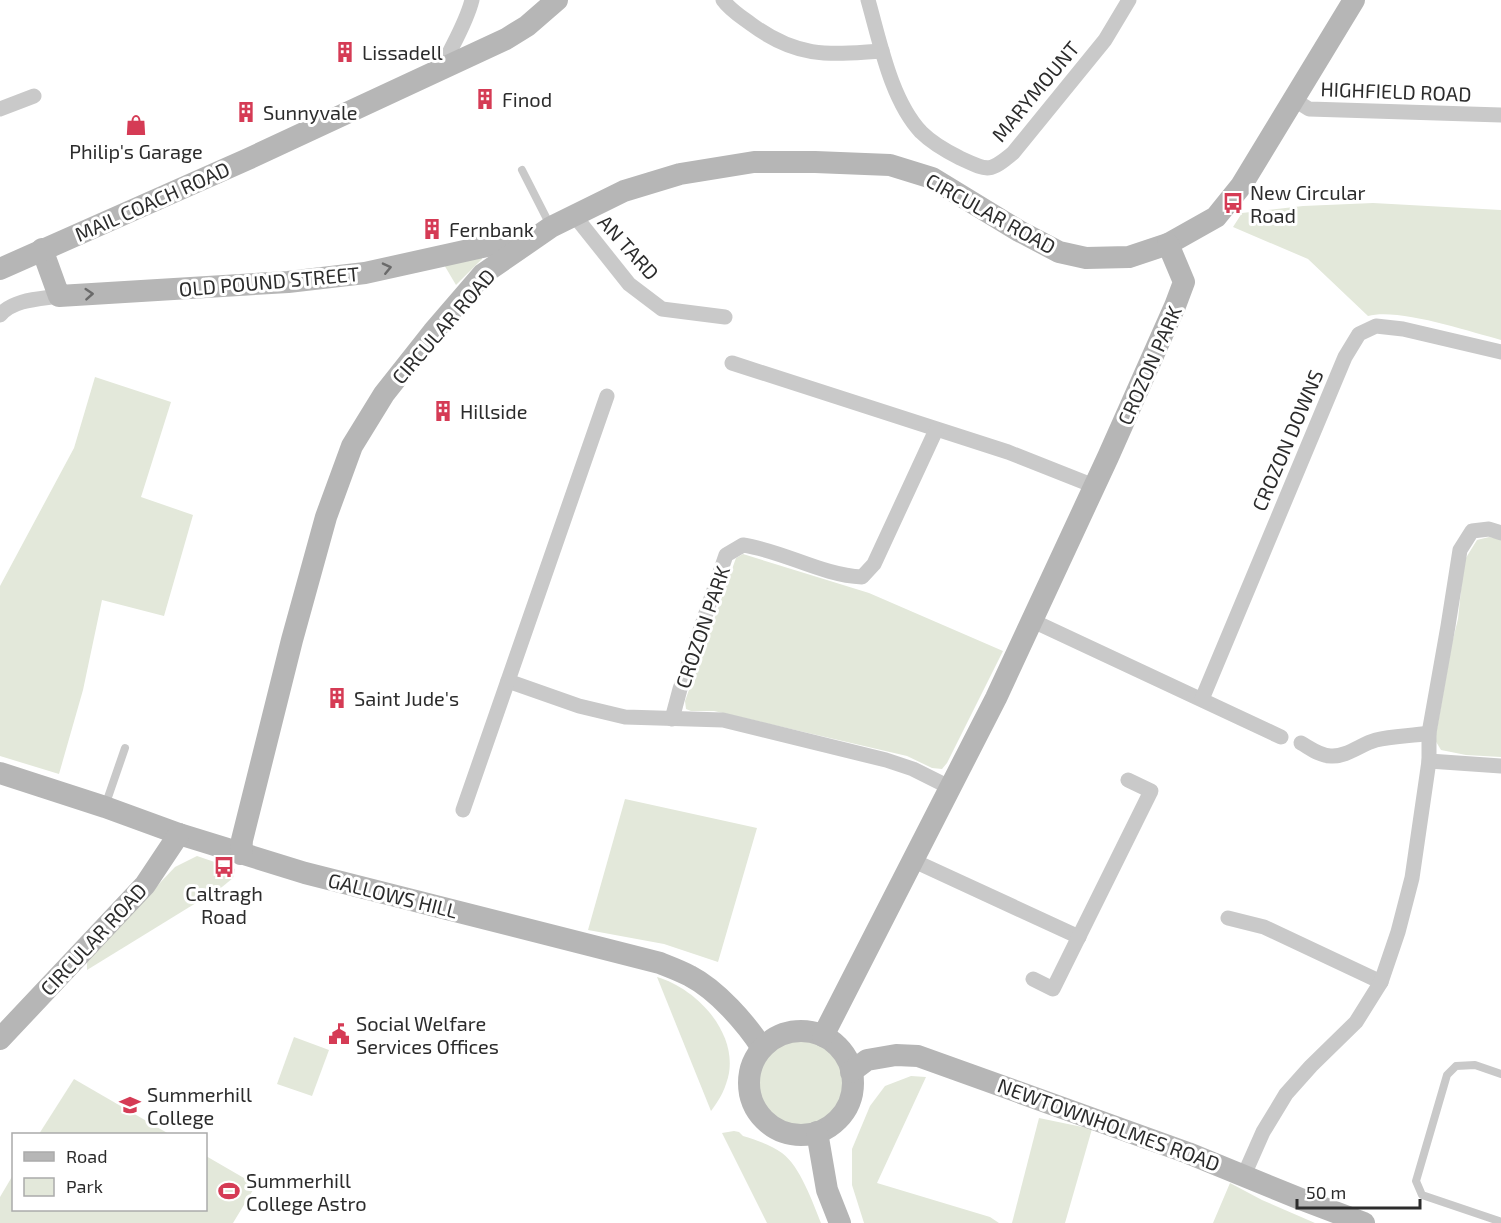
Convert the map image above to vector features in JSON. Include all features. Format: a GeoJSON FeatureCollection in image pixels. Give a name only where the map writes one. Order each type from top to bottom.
{"type":"FeatureCollection","features":[{"type":"Feature","properties":{"kind":"street"},"geometry":{"type":"LineString","coordinates":[[442,68],[454,41],[464,26],[472,0]]}},
{"type":"Feature","properties":{"kind":"street","name":"MAIL COACH ROAD"},"geometry":{"type":"LineString","coordinates":[[0,268],[248,159],[506,39],[526,26],[557,0]]}},
{"type":"Feature","properties":{"kind":"street"},"geometry":{"type":"LineString","coordinates":[[723,0],[729,8],[769,37],[800,50],[844,54],[882,51]]}},
{"type":"Feature","properties":{"kind":"street","name":"MARYMOUNT"},"geometry":{"type":"LineString","coordinates":[[868,0],[882,51],[903,107],[922,133],[957,156],[984,169],[995,167],[1013,153],[1105,40],[1129,0]]}},
{"type":"Feature","properties":{"kind":"street","name":"CIRCULAR ROAD"},"geometry":{"type":"LineString","coordinates":[[240,854],[295,628],[326,517],[352,446],[384,394],[483,274],[551,227],[624,191],[680,174],[754,162],[890,165],[932,178],[1019,231],[1059,252],[1086,258],[1129,257],[1168,244],[1216,217],[1241,186],[1354,0]]}},
{"type":"Feature","properties":{"kind":"street"},"geometry":{"type":"LineString","coordinates":[[0,109],[34,96]]}},
{"type":"Feature","properties":{"kind":"street","name":"HIGHFIELD ROAD"},"geometry":{"type":"LineString","coordinates":[[1293,99],[1309,109],[1501,115]]}},
{"type":"Feature","properties":{"kind":"street","name":"AN TARD"},"geometry":{"type":"LineString","coordinates":[[573,215],[629,284],[662,309],[725,317]]}},
{"type":"Feature","properties":{"kind":"street","name":"OLD POUND STREET"},"geometry":{"type":"LineString","coordinates":[[59,296],[321,278],[365,273],[496,243],[526,243]]}},
{"type":"Feature","properties":{"kind":"street","name":"CROZON PARK"},"geometry":{"type":"LineString","coordinates":[[823,1036],[951,788],[1033,621],[1175,306],[1184,282],[1168,244]]}},
{"type":"Feature","properties":{"kind":"street"},"geometry":{"type":"LineString","coordinates":[[0,315],[5,310],[27,300],[59,296],[42,249]]}},
{"type":"Feature","properties":{"kind":"street","name":"CROZON DOWNS"},"geometry":{"type":"LineString","coordinates":[[1202,699],[1345,357],[1359,334],[1376,326],[1403,329],[1501,352]]}},
{"type":"Feature","properties":{"kind":"street"},"geometry":{"type":"LineString","coordinates":[[732,363],[869,405],[936,430],[1008,452],[1094,486]]}},
{"type":"Feature","properties":{"kind":"street"},"geometry":{"type":"LineString","coordinates":[[463,810],[607,396]]}},
{"type":"Feature","properties":{"kind":"street","name":"CROZON PARK"},"geometry":{"type":"LineString","coordinates":[[672,720],[680,689],[726,555],[743,545],[760,547],[844,576],[862,577],[874,564],[936,430]]}},
{"type":"Feature","properties":{"kind":"street"},"geometry":{"type":"LineString","coordinates":[[1244,1175],[1263,1132],[1286,1094],[1356,1022],[1381,982],[1398,932],[1412,878],[1429,761],[1429,734],[1437,678],[1460,550],[1472,531],[1489,529],[1501,533]]}},
{"type":"Feature","properties":{"kind":"street"},"geometry":{"type":"LineString","coordinates":[[1033,621],[1281,738]]}},
{"type":"Feature","properties":{"kind":"street","name":"CROZON PARK"},"geometry":{"type":"LineString","coordinates":[[508,681],[579,706],[625,717],[723,720],[886,760],[913,769],[951,788]]}},
{"type":"Feature","properties":{"kind":"street"},"geometry":{"type":"LineString","coordinates":[[1301,743],[1320,754],[1333,756],[1347,753],[1361,745],[1378,740],[1429,734]]}},
{"type":"Feature","properties":{"kind":"street"},"geometry":{"type":"LineString","coordinates":[[1429,761],[1501,765]]}},
{"type":"Feature","properties":{"kind":"street","name":"GALLOWS HILL"},"geometry":{"type":"LineString","coordinates":[[0,773],[179,834],[304,873],[660,963],[691,976],[715,993],[762,1048]]}},
{"type":"Feature","properties":{"kind":"street"},"geometry":{"type":"LineString","coordinates":[[1033,979],[1053,989],[1151,791],[1128,780]]}},
{"type":"Feature","properties":{"kind":"street","name":"CIRCULAR ROAD"},"geometry":{"type":"LineString","coordinates":[[0,1039],[145,885],[179,834]]}},
{"type":"Feature","properties":{"kind":"street"},"geometry":{"type":"LineString","coordinates":[[912,860],[1078,937]]}},
{"type":"Feature","properties":{"kind":"street"},"geometry":{"type":"LineString","coordinates":[[1227,918],[1264,927],[1381,982]]}},
{"type":"Feature","properties":{"kind":"street"},"geometry":{"type":"LineString","coordinates":[[790,1032],[807,1032],[823,1036],[842,1051],[851,1072],[852,1087],[849,1102],[831,1126],[817,1132],[800,1135],[784,1132],[769,1124],[757,1112],[750,1096],[749,1079],[753,1063],[762,1048],[775,1038],[790,1032]]}},
{"type":"Feature","properties":{"kind":"street","name":"NEWTOWNHOLMES ROAD"},"geometry":{"type":"LineString","coordinates":[[851,1072],[867,1060],[896,1055],[918,1056],[1188,1153],[1364,1223]]}},
{"type":"Feature","properties":{"kind":"street"},"geometry":{"type":"LineString","coordinates":[[817,1132],[827,1190],[840,1223]]}},
{"type":"Feature","properties":{"kind":"lane"},"geometry":{"type":"LineString","coordinates":[[522,170],[551,227]]}},
{"type":"Feature","properties":{"kind":"lane"},"geometry":{"type":"LineString","coordinates":[[105,807],[124,748]]}},
{"type":"Feature","properties":{"kind":"lane"},"geometry":{"type":"LineString","coordinates":[[1500,1221],[1422,1195],[1416,1181],[1447,1075],[1456,1066],[1475,1065],[1501,1074]]}},
{"type":"Feature","properties":{"kind":"green space"},"geometry":{"type":"Polygon","coordinates":[[[1373,203],[1501,210],[1501,340],[1415,318],[1381,314],[1368,316],[1308,259],[1233,227],[1242,213],[1303,206],[1373,203]]]}},
{"type":"Feature","properties":{"kind":"green space"},"geometry":{"type":"Polygon","coordinates":[[[482,256],[482,259],[456,285],[443,263],[482,256]]]}},
{"type":"Feature","properties":{"kind":"green space"},"geometry":{"type":"Polygon","coordinates":[[[95,377],[171,402],[141,497],[193,515],[164,616],[102,600],[83,690],[59,774],[0,756],[0,586],[74,448],[95,377]]]}},
{"type":"Feature","properties":{"kind":"green space"},"geometry":{"type":"Polygon","coordinates":[[[1489,537],[1501,539],[1501,757],[1466,755],[1441,750],[1435,740],[1458,619],[1464,561],[1477,540],[1489,537]]]}},
{"type":"Feature","properties":{"kind":"green space"},"geometry":{"type":"Polygon","coordinates":[[[743,554],[869,593],[1003,651],[942,769],[932,768],[907,756],[714,711],[686,709],[685,701],[736,558],[743,554]]]}},
{"type":"Feature","properties":{"kind":"green space"},"geometry":{"type":"Polygon","coordinates":[[[625,799],[757,828],[718,962],[664,944],[588,930],[625,799]]]}},
{"type":"Feature","properties":{"kind":"green space"},"geometry":{"type":"Polygon","coordinates":[[[197,856],[235,869],[233,878],[87,970],[87,960],[175,867],[197,856]]]}},
{"type":"Feature","properties":{"kind":"green space"},"geometry":{"type":"Polygon","coordinates":[[[657,977],[685,991],[698,1001],[710,1013],[726,1041],[729,1073],[722,1093],[711,1111],[657,977]]]}},
{"type":"Feature","properties":{"kind":"green space"},"geometry":{"type":"Polygon","coordinates":[[[294,1037],[329,1050],[312,1096],[277,1084],[294,1037]]]}},
{"type":"Feature","properties":{"kind":"green space"},"geometry":{"type":"Polygon","coordinates":[[[800,1039],[817,1043],[831,1052],[840,1066],[844,1083],[840,1100],[831,1114],[817,1123],[800,1127],[783,1123],[769,1114],[760,1100],[756,1083],[760,1066],[769,1052],[783,1043],[800,1039]]]}},
{"type":"Feature","properties":{"kind":"green space"},"geometry":{"type":"Polygon","coordinates":[[[911,1076],[926,1077],[877,1183],[990,1217],[999,1223],[864,1223],[852,1185],[852,1149],[870,1106],[885,1086],[911,1076]]]}},
{"type":"Feature","properties":{"kind":"green space"},"geometry":{"type":"Polygon","coordinates":[[[74,1079],[167,1133],[40,1133],[74,1079]]]}},
{"type":"Feature","properties":{"kind":"green space"},"geometry":{"type":"Polygon","coordinates":[[[1039,1118],[1092,1129],[1065,1223],[1012,1223],[1039,1118]]]}},
{"type":"Feature","properties":{"kind":"green space"},"geometry":{"type":"Polygon","coordinates":[[[734,1131],[773,1148],[789,1159],[805,1185],[821,1223],[767,1223],[722,1133],[734,1131]]]}},
{"type":"Feature","properties":{"kind":"green space","name":"Summerhill College Astro"},"geometry":{"type":"Polygon","coordinates":[[[207,1157],[256,1185],[233,1223],[0,1223],[0,1197],[12,1177],[12,1211],[207,1211],[207,1157]]]}},
{"type":"Feature","properties":{"kind":"green space"},"geometry":{"type":"Polygon","coordinates":[[[1230,1183],[1262,1200],[1315,1223],[1213,1223],[1230,1183]]]}},
{"type":"Feature","properties":{"kind":"place","name":"Lissadell"},"geometry":{"type":"Point","coordinates":[345,52]}},
{"type":"Feature","properties":{"kind":"place","name":"Finod"},"geometry":{"type":"Point","coordinates":[485,99]}},
{"type":"Feature","properties":{"kind":"place","name":"Sunnyvale"},"geometry":{"type":"Point","coordinates":[246,112]}},
{"type":"Feature","properties":{"kind":"place","name":"Philip's Garage"},"geometry":{"type":"Point","coordinates":[136,125]}},
{"type":"Feature","properties":{"kind":"place","name":"New Circular Road"},"geometry":{"type":"Point","coordinates":[1233,203]}},
{"type":"Feature","properties":{"kind":"place","name":"Fernbank"},"geometry":{"type":"Point","coordinates":[432,229]}},
{"type":"Feature","properties":{"kind":"place","name":"Hillside"},"geometry":{"type":"Point","coordinates":[443,411]}},
{"type":"Feature","properties":{"kind":"place","name":"Saint Jude's"},"geometry":{"type":"Point","coordinates":[337,698]}},
{"type":"Feature","properties":{"kind":"place","name":"Caltragh Road"},"geometry":{"type":"Point","coordinates":[224,867]}},
{"type":"Feature","properties":{"kind":"place","name":"Social Welfare Services Offices"},"geometry":{"type":"Point","coordinates":[339,1034]}},
{"type":"Feature","properties":{"kind":"place","name":"Summerhill College"},"geometry":{"type":"Point","coordinates":[130,1105]}},
{"type":"Feature","properties":{"kind":"place","name":"Summerhill College Astro"},"geometry":{"type":"Point","coordinates":[229,1191]}}]}
